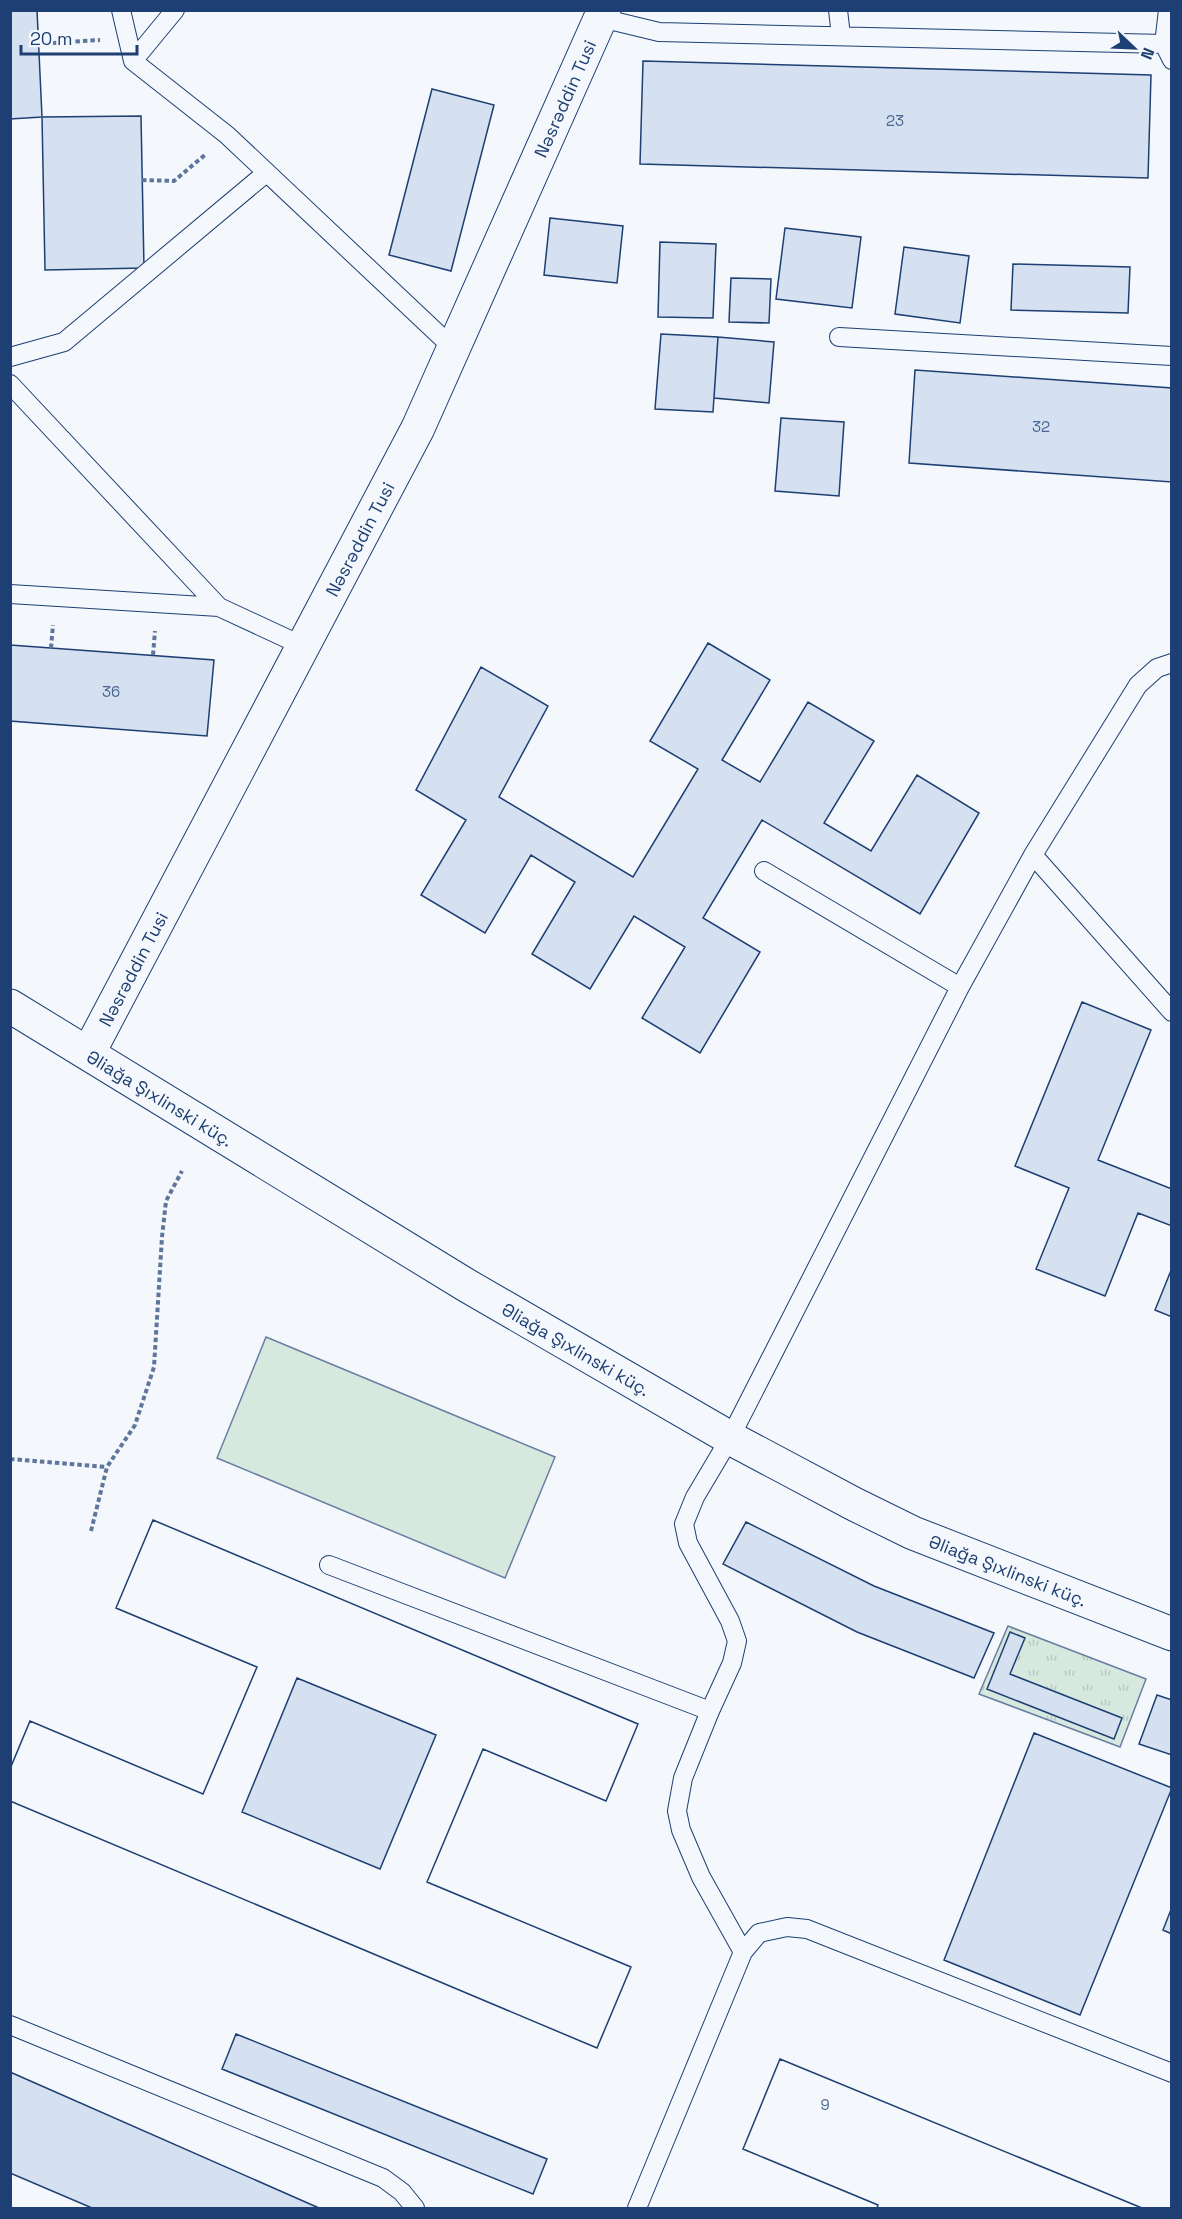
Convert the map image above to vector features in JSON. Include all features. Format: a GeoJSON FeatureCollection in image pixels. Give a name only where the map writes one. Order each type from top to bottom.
{"type":"FeatureCollection","features":[{"type":"Feature","properties":{"kind":"main road","name":"Nəsrəddin Tusi"},"geometry":{"type":"LineString","coordinates":[[89,1052],[418,428],[602,14]]}},
{"type":"Feature","properties":{"kind":"main road","name":"Əliağa Şıxlinski küç."},"geometry":{"type":"LineString","coordinates":[[10,1005],[465,1285],[730,1438],[913,1533],[1172,1635]]}},
{"type":"Feature","properties":{"kind":"lane"},"geometry":{"type":"LineString","coordinates":[[121,10],[133,61],[227,135],[453,348]]}},
{"type":"Feature","properties":{"kind":"lane"},"geometry":{"type":"LineString","coordinates":[[133,61],[175,10]]}},
{"type":"Feature","properties":{"kind":"lane"},"geometry":{"type":"LineString","coordinates":[[838,10],[841,36]]}},
{"type":"Feature","properties":{"kind":"lane"},"geometry":{"type":"LineString","coordinates":[[602,14],[659,32],[841,36],[1168,52],[1168,10]]}},
{"type":"Feature","properties":{"kind":"lane"},"geometry":{"type":"LineString","coordinates":[[10,357],[64,342],[266,172]]}},
{"type":"Feature","properties":{"kind":"lane"},"geometry":{"type":"LineString","coordinates":[[839,337],[1172,356]]}},
{"type":"Feature","properties":{"kind":"lane"},"geometry":{"type":"LineString","coordinates":[[10,384],[219,607]]}},
{"type":"Feature","properties":{"kind":"lane"},"geometry":{"type":"LineString","coordinates":[[10,594],[219,607],[303,646]]}},
{"type":"Feature","properties":{"kind":"lane"},"geometry":{"type":"LineString","coordinates":[[743,1952],[701,1877],[681,1830],[677,1810],[683,1778],[732,1663],[737,1641],[730,1621],[688,1543],[684,1524],[695,1497],[730,1438],[960,987],[1033,855],[1138,685],[1157,668],[1172,663]]}},
{"type":"Feature","properties":{"kind":"lane"},"geometry":{"type":"LineString","coordinates":[[1033,855],[1172,1012]]}},
{"type":"Feature","properties":{"kind":"lane"},"geometry":{"type":"LineString","coordinates":[[764,871],[960,987]]}},
{"type":"Feature","properties":{"kind":"lane"},"geometry":{"type":"LineString","coordinates":[[329,1565],[710,1711]]}},
{"type":"Feature","properties":{"kind":"lane"},"geometry":{"type":"LineString","coordinates":[[637,2208],[743,1952],[759,1933],[787,1927],[807,1929],[1172,2073]]}},
{"type":"Feature","properties":{"kind":"lane"},"geometry":{"type":"LineString","coordinates":[[10,2025],[383,2178],[402,2192],[415,2208]]}},
{"type":"Feature","properties":{"kind":"path"},"geometry":{"type":"LineString","coordinates":[[38,44],[127,39]]}},
{"type":"Feature","properties":{"kind":"path"},"geometry":{"type":"LineString","coordinates":[[142,180],[174,181],[227,135]]}},
{"type":"Feature","properties":{"kind":"path"},"geometry":{"type":"LineString","coordinates":[[91,1531],[107,1467],[135,1425],[154,1366],[166,1201],[183,1171]]}},
{"type":"Feature","properties":{"kind":"path"},"geometry":{"type":"LineString","coordinates":[[10,1459],[107,1467]]}},
{"type":"Feature","properties":{"kind":"green space"},"geometry":{"type":"Polygon","coordinates":[[[266,1337],[555,1457],[505,1578],[217,1458],[266,1337]]]}},
{"type":"Feature","properties":{"kind":"green space"},"geometry":{"type":"Polygon","coordinates":[[[1008,1626],[1146,1679],[1120,1747],[979,1694],[1008,1626]]]}},
{"type":"Feature","properties":{"kind":"building"},"geometry":{"type":"Polygon","coordinates":[[[10,10],[37,10],[42,117],[10,119],[10,10]]]}},
{"type":"Feature","properties":{"kind":"building"},"geometry":{"type":"Polygon","coordinates":[[[643,61],[1151,75],[1148,178],[640,164],[643,61]]]}},
{"type":"Feature","properties":{"kind":"building"},"geometry":{"type":"Polygon","coordinates":[[[432,89],[494,105],[451,271],[389,255],[432,89]]]}},
{"type":"Feature","properties":{"kind":"building"},"geometry":{"type":"Polygon","coordinates":[[[141,116],[144,268],[45,270],[42,117],[141,116]]]}},
{"type":"Feature","properties":{"kind":"building"},"geometry":{"type":"Polygon","coordinates":[[[550,218],[623,226],[617,283],[544,275],[550,218]]]}},
{"type":"Feature","properties":{"kind":"building"},"geometry":{"type":"Polygon","coordinates":[[[785,228],[861,237],[852,308],[776,299],[785,228]]]}},
{"type":"Feature","properties":{"kind":"building"},"geometry":{"type":"Polygon","coordinates":[[[660,242],[716,244],[713,318],[658,317],[660,242]]]}},
{"type":"Feature","properties":{"kind":"building"},"geometry":{"type":"Polygon","coordinates":[[[904,247],[969,256],[960,323],[895,314],[904,247]]]}},
{"type":"Feature","properties":{"kind":"building"},"geometry":{"type":"Polygon","coordinates":[[[1013,264],[1130,267],[1128,313],[1011,310],[1013,264]]]}},
{"type":"Feature","properties":{"kind":"building"},"geometry":{"type":"Polygon","coordinates":[[[731,278],[771,279],[769,323],[729,322],[731,278]]]}},
{"type":"Feature","properties":{"kind":"building"},"geometry":{"type":"Polygon","coordinates":[[[661,334],[718,337],[713,412],[655,409],[661,334]]]}},
{"type":"Feature","properties":{"kind":"building"},"geometry":{"type":"Polygon","coordinates":[[[718,337],[774,342],[769,403],[714,398],[718,337]]]}},
{"type":"Feature","properties":{"kind":"building"},"geometry":{"type":"Polygon","coordinates":[[[915,370],[1172,388],[1172,482],[909,463],[915,370]]]}},
{"type":"Feature","properties":{"kind":"building"},"geometry":{"type":"Polygon","coordinates":[[[781,418],[844,422],[839,496],[775,491],[781,418]]]}},
{"type":"Feature","properties":{"kind":"building"},"geometry":{"type":"Polygon","coordinates":[[[708,643],[770,680],[722,760],[760,782],[808,702],[874,741],[824,823],[871,851],[917,775],[979,813],[920,914],[762,820],[703,918],[760,952],[700,1053],[642,1018],[685,947],[634,916],[590,989],[532,954],[575,882],[531,855],[485,933],[421,895],[466,820],[416,790],[481,667],[548,706],[499,797],[633,877],[698,769],[650,741],[708,643]]]}},
{"type":"Feature","properties":{"kind":"building"},"geometry":{"type":"Polygon","coordinates":[[[10,645],[214,660],[207,736],[10,721],[10,645]]]}},
{"type":"Feature","properties":{"kind":"building"},"geometry":{"type":"Polygon","coordinates":[[[1082,1002],[1151,1030],[1098,1160],[1172,1189],[1172,1226],[1138,1213],[1105,1296],[1036,1269],[1069,1188],[1015,1166],[1082,1002]]]}},
{"type":"Feature","properties":{"kind":"building"},"geometry":{"type":"Polygon","coordinates":[[[1172,1268],[1172,1317],[1155,1310],[1172,1268]]]}},
{"type":"Feature","properties":{"kind":"building"},"geometry":{"type":"Polygon","coordinates":[[[153,1520],[638,1724],[606,1801],[483,1749],[427,1882],[631,1967],[597,2048],[10,1801],[10,1769],[30,1721],[203,1794],[257,1667],[116,1608],[153,1520]],[[297,1678],[242,1812],[380,1869],[436,1735],[297,1678]]]}},
{"type":"Feature","properties":{"kind":"building"},"geometry":{"type":"Polygon","coordinates":[[[153,1520],[638,1724],[606,1801],[483,1749],[427,1882],[631,1967],[597,2048],[10,1801],[10,1769],[30,1721],[203,1794],[257,1667],[116,1608],[153,1520]]]}},
{"type":"Feature","properties":{"kind":"building"},"geometry":{"type":"Polygon","coordinates":[[[746,1522],[874,1586],[994,1633],[974,1678],[857,1632],[723,1564],[746,1522]]]}},
{"type":"Feature","properties":{"kind":"building"},"geometry":{"type":"Polygon","coordinates":[[[1010,1632],[1025,1638],[1010,1674],[1122,1718],[1114,1739],[987,1689],[1010,1632]]]}},
{"type":"Feature","properties":{"kind":"building"},"geometry":{"type":"Polygon","coordinates":[[[1157,1695],[1172,1700],[1172,1755],[1139,1744],[1157,1695]]]}},
{"type":"Feature","properties":{"kind":"building"},"geometry":{"type":"Polygon","coordinates":[[[1034,1733],[1172,1788],[1080,2015],[944,1960],[1034,1733]]]}},
{"type":"Feature","properties":{"kind":"building"},"geometry":{"type":"Polygon","coordinates":[[[1172,1907],[1172,1934],[1163,1930],[1172,1907]]]}},
{"type":"Feature","properties":{"kind":"building"},"geometry":{"type":"Polygon","coordinates":[[[236,2034],[547,2159],[533,2194],[222,2069],[236,2034]]]}},
{"type":"Feature","properties":{"kind":"building"},"geometry":{"type":"Polygon","coordinates":[[[780,2059],[1142,2208],[877,2208],[878,2205],[743,2149],[780,2059]]]}},
{"type":"Feature","properties":{"kind":"building"},"geometry":{"type":"Polygon","coordinates":[[[780,2059],[1142,2208],[877,2208],[878,2205],[743,2149],[780,2059]]]}},
{"type":"Feature","properties":{"kind":"building"},"geometry":{"type":"Polygon","coordinates":[[[10,2072],[319,2208],[92,2208],[10,2173],[10,2072]]]}}]}
